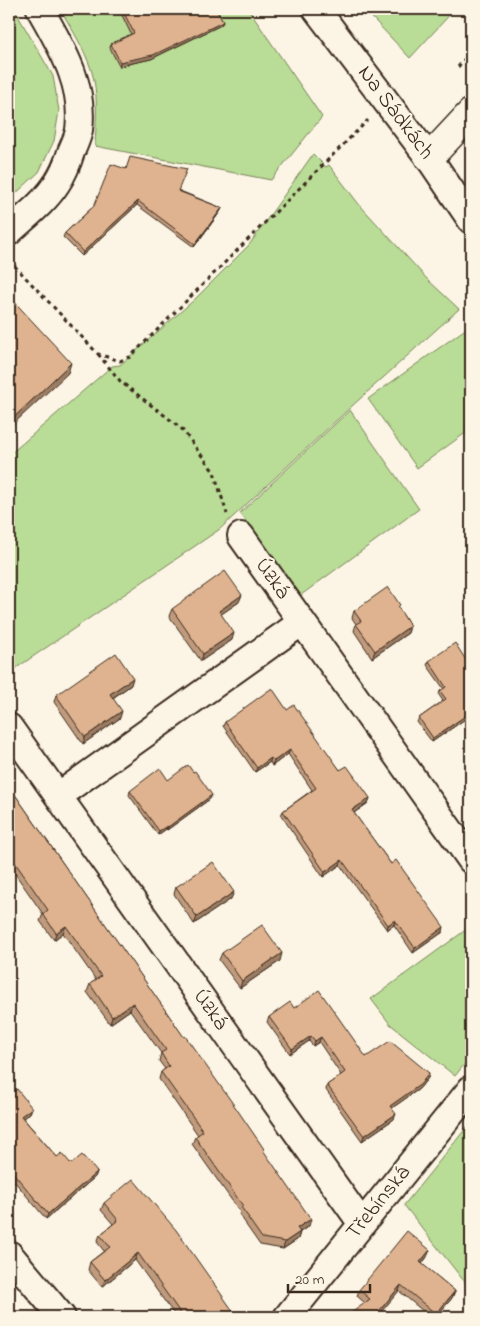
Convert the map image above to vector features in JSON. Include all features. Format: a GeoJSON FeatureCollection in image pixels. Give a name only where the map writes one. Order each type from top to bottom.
{"type":"FeatureCollection","features":[{"type":"Feature","properties":{"kind":"street"},"geometry":{"type":"LineString","coordinates":[[9,232],[40,204],[57,184],[68,161],[78,132],[80,110],[75,80],[65,53],[40,9]]}},
{"type":"Feature","properties":{"kind":"street","name":"Na Sádkách"},"geometry":{"type":"LineString","coordinates":[[316,9],[429,158],[471,220]]}},
{"type":"Feature","properties":{"kind":"street"},"geometry":{"type":"LineString","coordinates":[[429,158],[471,113]]}},
{"type":"Feature","properties":{"kind":"street","name":"Úzká"},"geometry":{"type":"LineString","coordinates":[[241,536],[471,860]]}},
{"type":"Feature","properties":{"kind":"street","name":"Úzká"},"geometry":{"type":"LineString","coordinates":[[58,796],[302,622]]}},
{"type":"Feature","properties":{"kind":"street","name":"Úzká"},"geometry":{"type":"LineString","coordinates":[[9,727],[362,1224]]}},
{"type":"Feature","properties":{"kind":"street","name":"Třebínská"},"geometry":{"type":"LineString","coordinates":[[287,1317],[471,1089]]}},
{"type":"Feature","properties":{"kind":"street"},"geometry":{"type":"LineString","coordinates":[[9,1254],[62,1317]]}},
{"type":"Feature","properties":{"kind":"path"},"geometry":{"type":"LineString","coordinates":[[458,67],[471,51]]}},
{"type":"Feature","properties":{"kind":"path"},"geometry":{"type":"LineString","coordinates":[[98,354],[120,361],[130,356],[386,102]]}},
{"type":"Feature","properties":{"kind":"path"},"geometry":{"type":"LineString","coordinates":[[9,260],[98,354],[121,382],[181,428],[214,472],[227,514],[241,536]]}},
{"type":"Feature","properties":{"kind":"green space"},"geometry":{"type":"Polygon","coordinates":[[[9,9],[14,9],[53,76],[59,111],[54,141],[39,172],[9,200],[9,9]]]}},
{"type":"Feature","properties":{"kind":"green space"},"geometry":{"type":"Polygon","coordinates":[[[60,9],[248,9],[322,117],[271,180],[95,146],[96,105],[92,71],[75,34],[60,9]]]}},
{"type":"Feature","properties":{"kind":"green space"},"geometry":{"type":"Polygon","coordinates":[[[364,9],[455,9],[410,58],[364,9]]]}},
{"type":"Feature","properties":{"kind":"green space"},"geometry":{"type":"Polygon","coordinates":[[[313,154],[326,167],[329,165],[358,203],[427,279],[459,309],[220,529],[9,673],[9,455],[112,366],[120,365],[194,300],[249,245],[313,154]]]}},
{"type":"Feature","properties":{"kind":"green space"},"geometry":{"type":"Polygon","coordinates":[[[471,325],[471,429],[417,468],[368,399],[471,325]]]}},
{"type":"Feature","properties":{"kind":"green space"},"geometry":{"type":"Polygon","coordinates":[[[350,410],[419,509],[301,595],[240,513],[350,410]]]}},
{"type":"Feature","properties":{"kind":"green space"},"geometry":{"type":"Polygon","coordinates":[[[467,929],[471,935],[471,1056],[455,1076],[390,1024],[371,999],[467,929]]]}},
{"type":"Feature","properties":{"kind":"green space"},"geometry":{"type":"Polygon","coordinates":[[[471,1122],[471,1290],[404,1205],[471,1122]]]}},
{"type":"Feature","properties":{"kind":"building"},"geometry":{"type":"Polygon","coordinates":[[[122,9],[216,9],[223,22],[153,55],[120,62],[111,44],[134,33],[122,9]]]}},
{"type":"Feature","properties":{"kind":"building"},"geometry":{"type":"Polygon","coordinates":[[[130,157],[187,169],[178,191],[222,208],[195,244],[138,201],[83,252],[65,233],[94,206],[111,164],[126,169],[130,157]]]}},
{"type":"Feature","properties":{"kind":"building"},"geometry":{"type":"Polygon","coordinates":[[[9,296],[71,363],[9,422],[9,296]]]}},
{"type":"Feature","properties":{"kind":"building"},"geometry":{"type":"Polygon","coordinates":[[[225,571],[242,595],[219,611],[234,633],[203,654],[172,609],[225,571]]]}},
{"type":"Feature","properties":{"kind":"building"},"geometry":{"type":"Polygon","coordinates":[[[388,587],[400,605],[398,607],[410,626],[375,651],[356,624],[361,621],[354,611],[388,587]]]}},
{"type":"Feature","properties":{"kind":"building"},"geometry":{"type":"Polygon","coordinates":[[[455,643],[471,668],[471,712],[433,738],[419,718],[446,699],[440,691],[446,687],[429,661],[455,643]]]}},
{"type":"Feature","properties":{"kind":"building"},"geometry":{"type":"Polygon","coordinates":[[[116,653],[133,678],[110,694],[122,711],[85,737],[56,695],[116,653]]]}},
{"type":"Feature","properties":{"kind":"building"},"geometry":{"type":"Polygon","coordinates":[[[272,688],[287,710],[294,705],[340,770],[347,766],[370,798],[352,810],[391,864],[396,860],[444,927],[415,948],[395,920],[388,925],[342,860],[325,872],[283,811],[316,788],[290,750],[274,761],[271,758],[257,768],[225,722],[272,688]]]}},
{"type":"Feature","properties":{"kind":"building"},"geometry":{"type":"Polygon","coordinates":[[[188,765],[193,772],[195,771],[212,795],[168,827],[159,831],[130,791],[160,768],[168,780],[188,765]]]}},
{"type":"Feature","properties":{"kind":"building"},"geometry":{"type":"Polygon","coordinates":[[[9,786],[184,1037],[236,1108],[311,1219],[297,1228],[300,1232],[285,1242],[262,1238],[241,1207],[243,1206],[195,1137],[203,1131],[161,1072],[169,1066],[161,1053],[166,1050],[133,1003],[112,1017],[90,984],[101,976],[66,926],[56,933],[43,914],[48,910],[9,854],[9,786]]]}},
{"type":"Feature","properties":{"kind":"building"},"geometry":{"type":"Polygon","coordinates":[[[213,862],[234,892],[197,917],[176,887],[213,862]]]}},
{"type":"Feature","properties":{"kind":"building"},"geometry":{"type":"Polygon","coordinates":[[[262,925],[282,953],[242,981],[222,953],[262,925]]]}},
{"type":"Feature","properties":{"kind":"building"},"geometry":{"type":"Polygon","coordinates":[[[319,990],[366,1057],[390,1041],[429,1073],[421,1084],[390,1106],[396,1114],[364,1136],[327,1085],[345,1072],[321,1037],[315,1041],[311,1036],[292,1049],[269,1017],[290,1002],[294,1008],[319,990]]]}},
{"type":"Feature","properties":{"kind":"building"},"geometry":{"type":"Polygon","coordinates":[[[17,1089],[32,1108],[21,1116],[57,1157],[62,1153],[71,1164],[82,1155],[97,1172],[48,1214],[9,1168],[9,1095],[17,1089]]]}},
{"type":"Feature","properties":{"kind":"building"},"geometry":{"type":"Polygon","coordinates":[[[133,1179],[176,1230],[233,1311],[224,1317],[179,1317],[181,1314],[138,1253],[105,1280],[90,1262],[110,1247],[100,1235],[118,1220],[104,1203],[133,1179]]]}},
{"type":"Feature","properties":{"kind":"building"},"geometry":{"type":"Polygon","coordinates":[[[407,1231],[430,1250],[420,1262],[455,1291],[436,1314],[401,1285],[374,1317],[346,1317],[370,1299],[359,1290],[407,1231]]]}}]}
